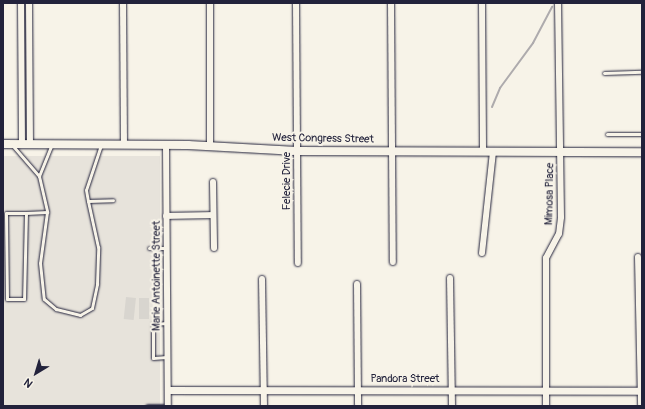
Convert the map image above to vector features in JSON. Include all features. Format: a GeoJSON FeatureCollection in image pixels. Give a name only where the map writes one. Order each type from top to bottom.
{"type":"FeatureCollection","features":[{"type":"Feature","properties":{"kind":"main road","name":"West Congress Street"},"geometry":{"type":"LineString","coordinates":[[7,144],[210,146],[297,151],[642,152]]}},
{"type":"Feature","properties":{"kind":"street"},"geometry":{"type":"LineString","coordinates":[[21,3],[22,94],[26,144]]}},
{"type":"Feature","properties":{"kind":"street"},"geometry":{"type":"LineString","coordinates":[[26,144],[29,94],[29,3]]}},
{"type":"Feature","properties":{"kind":"street"},"geometry":{"type":"LineString","coordinates":[[123,3],[124,145]]}},
{"type":"Feature","properties":{"kind":"street"},"geometry":{"type":"LineString","coordinates":[[210,3],[210,146]]}},
{"type":"Feature","properties":{"kind":"street","name":"Felecie Drive"},"geometry":{"type":"LineString","coordinates":[[296,3],[298,263]]}},
{"type":"Feature","properties":{"kind":"street"},"geometry":{"type":"LineString","coordinates":[[391,3],[393,262]]}},
{"type":"Feature","properties":{"kind":"street"},"geometry":{"type":"LineString","coordinates":[[482,3],[483,152]]}},
{"type":"Feature","properties":{"kind":"street","name":"Mimosa Place"},"geometry":{"type":"LineString","coordinates":[[546,406],[546,256],[561,225],[558,3]]}},
{"type":"Feature","properties":{"kind":"street"},"geometry":{"type":"LineString","coordinates":[[21,28],[29,28]]}},
{"type":"Feature","properties":{"kind":"street"},"geometry":{"type":"LineString","coordinates":[[22,74],[29,74]]}},
{"type":"Feature","properties":{"kind":"street"},"geometry":{"type":"LineString","coordinates":[[22,94],[29,94]]}},
{"type":"Feature","properties":{"kind":"street","name":"Marie Antoinette Street"},"geometry":{"type":"LineString","coordinates":[[166,145],[168,406]]}},
{"type":"Feature","properties":{"kind":"street"},"geometry":{"type":"LineString","coordinates":[[482,253],[493,152]]}},
{"type":"Feature","properties":{"kind":"street"},"geometry":{"type":"LineString","coordinates":[[213,182],[214,248]]}},
{"type":"Feature","properties":{"kind":"street"},"geometry":{"type":"LineString","coordinates":[[166,216],[213,215]]}},
{"type":"Feature","properties":{"kind":"street"},"geometry":{"type":"LineString","coordinates":[[638,257],[641,390],[640,406]]}},
{"type":"Feature","properties":{"kind":"street"},"geometry":{"type":"LineString","coordinates":[[450,278],[452,406]]}},
{"type":"Feature","properties":{"kind":"street"},"geometry":{"type":"LineString","coordinates":[[262,279],[264,406]]}},
{"type":"Feature","properties":{"kind":"street"},"geometry":{"type":"LineString","coordinates":[[357,284],[358,406]]}},
{"type":"Feature","properties":{"kind":"street","name":"Pandora Street"},"geometry":{"type":"LineString","coordinates":[[168,390],[641,390]]}},
{"type":"Feature","properties":{"kind":"lane"},"geometry":{"type":"LineString","coordinates":[[604,73],[642,72]]}},
{"type":"Feature","properties":{"kind":"lane"},"geometry":{"type":"LineString","coordinates":[[607,134],[642,134]]}},
{"type":"Feature","properties":{"kind":"lane"},"geometry":{"type":"LineString","coordinates":[[7,144],[39,176],[47,212],[40,263],[44,299],[56,309],[80,315],[92,308],[97,284],[98,247],[86,190],[91,172],[99,157],[101,145]]}},
{"type":"Feature","properties":{"kind":"lane"},"geometry":{"type":"LineString","coordinates":[[39,176],[51,144]]}},
{"type":"Feature","properties":{"kind":"lane"},"geometry":{"type":"LineString","coordinates":[[88,201],[114,200]]}},
{"type":"Feature","properties":{"kind":"lane"},"geometry":{"type":"LineString","coordinates":[[26,213],[24,299],[7,299],[6,213],[47,212]]}},
{"type":"Feature","properties":{"kind":"lane"},"geometry":{"type":"LineString","coordinates":[[149,248],[166,248]]}},
{"type":"Feature","properties":{"kind":"lane"},"geometry":{"type":"LineString","coordinates":[[167,323],[153,324],[153,358],[167,357]]}},
{"type":"Feature","properties":{"kind":"lane"},"geometry":{"type":"LineString","coordinates":[[146,406],[168,406]]}},
{"type":"Feature","properties":{"kind":"shaded area"},"geometry":{"type":"Polygon","coordinates":[[[3,156],[160,156],[160,406],[3,406],[3,156]]]}},
{"type":"Feature","properties":{"kind":"shaded area"},"geometry":{"type":"Polygon","coordinates":[[[126,297],[136,298],[134,320],[124,319],[126,297]]]}},
{"type":"Feature","properties":{"kind":"shaded area"},"geometry":{"type":"Polygon","coordinates":[[[139,298],[149,298],[149,319],[139,319],[139,298]]]}},
{"type":"Feature","properties":{"kind":"waterway"},"geometry":{"type":"LineString","coordinates":[[492,107],[500,88],[533,43],[552,7]]}}]}
